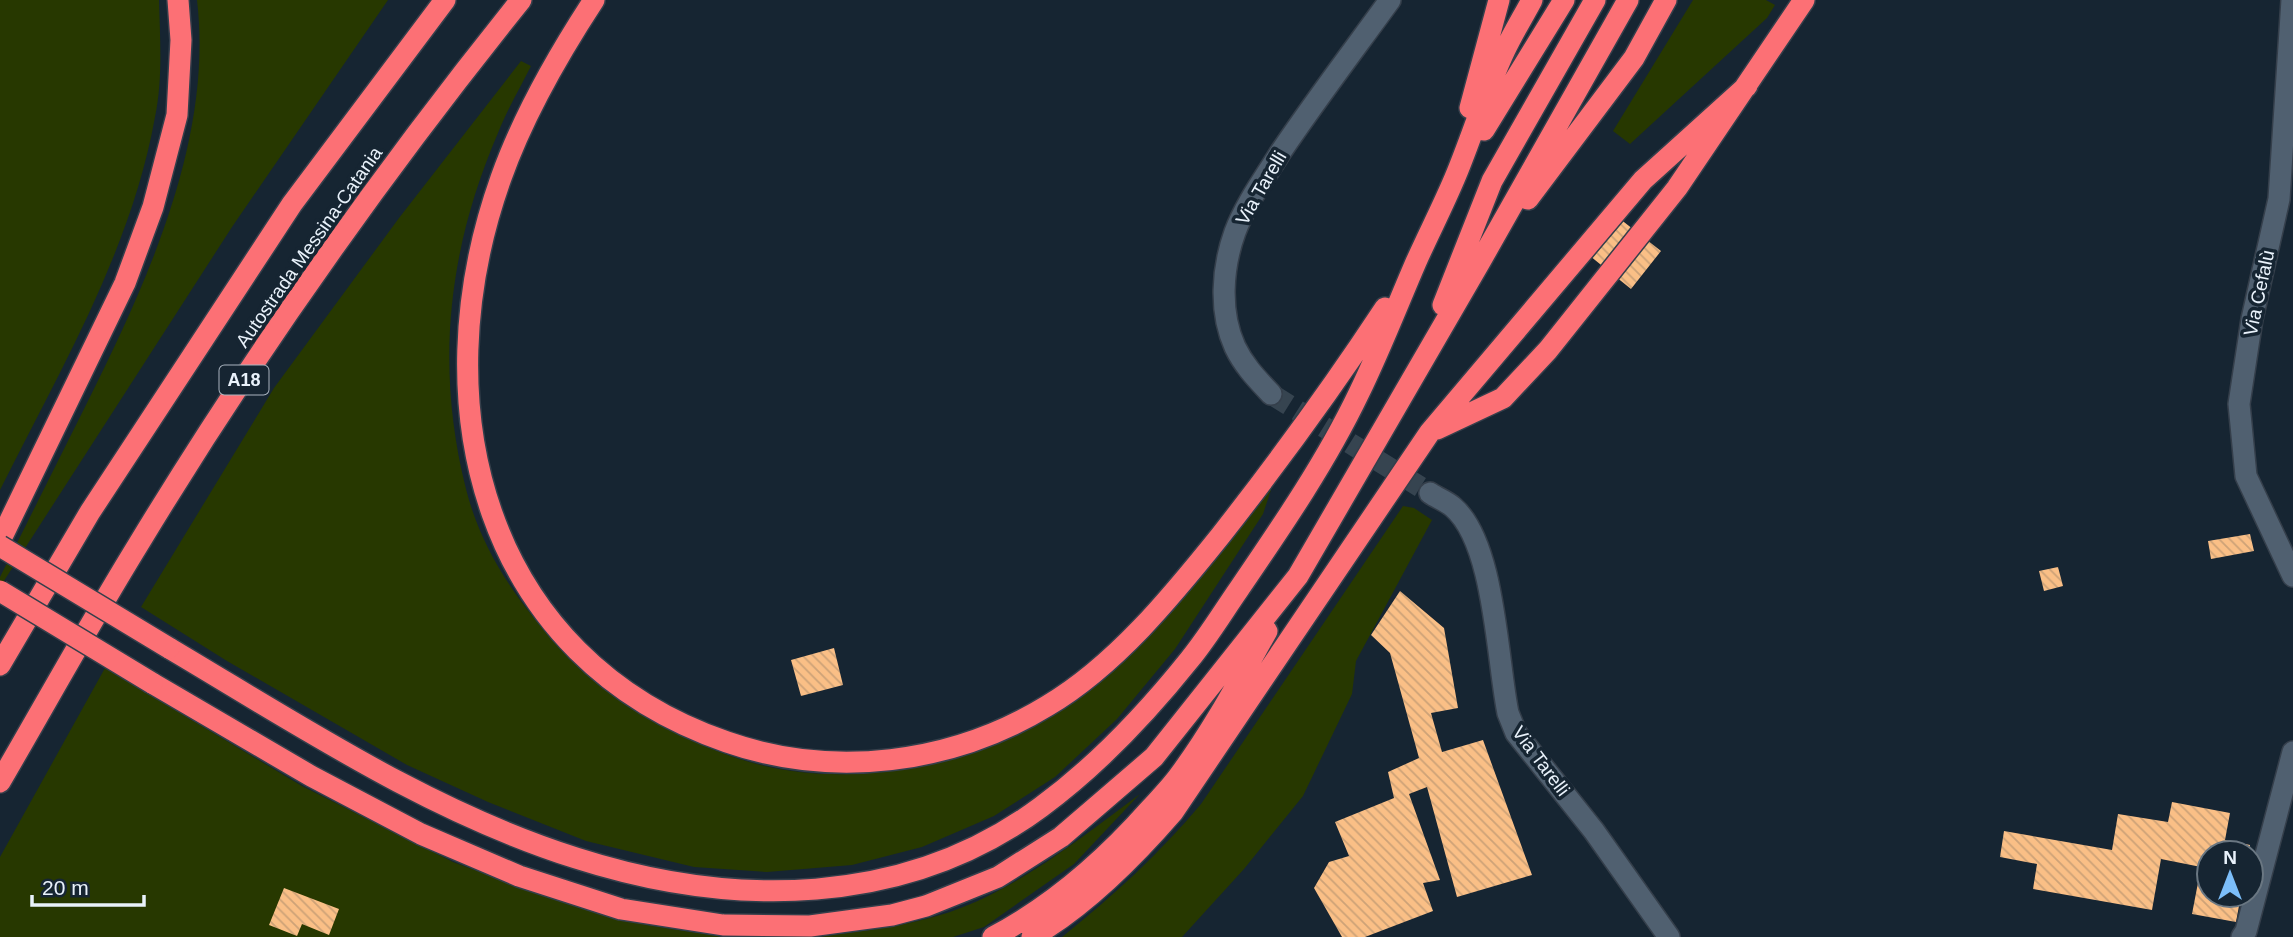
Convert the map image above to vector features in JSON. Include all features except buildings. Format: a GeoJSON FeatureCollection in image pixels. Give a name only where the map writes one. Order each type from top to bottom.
{"type":"FeatureCollection","features":[{"type":"Feature","properties":{"kind":"highway"},"geometry":{"type":"LineString","coordinates":[[0,541],[125,283],[153,208],[177,115],[181,40],[178,0]]}},
{"type":"Feature","properties":{"kind":"highway","name":"Autostrada Messina-Catania"},"geometry":{"type":"LineString","coordinates":[[0,665],[90,512],[292,204],[445,0]]}},
{"type":"Feature","properties":{"kind":"highway","name":"Autostrada Messina-Catania"},"geometry":{"type":"LineString","coordinates":[[0,782],[138,544],[240,386],[339,240],[439,103],[521,0]]}},
{"type":"Feature","properties":{"kind":"highway"},"geometry":{"type":"LineString","coordinates":[[594,0],[566,43],[537,97],[501,176],[487,223],[472,301],[468,368],[470,413],[481,484],[506,550],[543,612],[570,644],[606,677],[638,700],[677,722],[745,748],[780,758],[818,762],[856,764],[888,761],[988,736],[1049,706],[1132,639],[1200,561],[1330,393],[1418,257]]}},
{"type":"Feature","properties":{"kind":"highway"},"geometry":{"type":"LineString","coordinates":[[1454,179],[1480,65],[1499,0]]}},
{"type":"Feature","properties":{"kind":"highway"},"geometry":{"type":"LineString","coordinates":[[0,546],[330,743],[482,821],[575,858],[684,885],[770,892],[848,887],[918,871],[982,844],[1040,808],[1097,761],[1194,655],[1294,509],[1358,396],[1454,179],[1504,53],[1532,0]]}},
{"type":"Feature","properties":{"kind":"highway"},"geometry":{"type":"LineString","coordinates":[[1454,179],[1564,0]]}},
{"type":"Feature","properties":{"kind":"highway"},"geometry":{"type":"LineString","coordinates":[[1420,366],[1492,181],[1595,0]]}},
{"type":"Feature","properties":{"kind":"highway"},"geometry":{"type":"LineString","coordinates":[[993,937],[1022,922],[1085,875],[1122,841],[1180,775],[1228,702],[1628,0]]}},
{"type":"Feature","properties":{"kind":"highway"},"geometry":{"type":"LineString","coordinates":[[1480,262],[1634,58],[1665,0]]}},
{"type":"Feature","properties":{"kind":"highway"},"geometry":{"type":"LineString","coordinates":[[1430,432],[1503,398],[1548,350],[1677,188],[1804,0]]}},
{"type":"Feature","properties":{"kind":"highway"},"geometry":{"type":"LineString","coordinates":[[1032,937],[1088,896],[1139,851],[1173,812],[1430,432],[1643,180],[1747,86]]}},
{"type":"Feature","properties":{"kind":"highway"},"geometry":{"type":"LineString","coordinates":[[0,591],[311,776],[421,834],[519,876],[621,909],[679,920],[723,925],[810,926],[892,915],[926,906],[998,877],[1061,837],[1154,757],[1298,576]]}},
{"type":"Feature","properties":{"kind":"street","name":"Via Tarelli"},"geometry":{"type":"LineString","coordinates":[[1271,394],[1246,367],[1234,346],[1227,320],[1223,290],[1226,265],[1235,233],[1250,200],[1297,128],[1390,0]]}},
{"type":"Feature","properties":{"kind":"street","name":"Via Cefalù"},"geometry":{"type":"LineString","coordinates":[[2292,0],[2279,199],[2252,319],[2239,404],[2246,476],[2293,576]]}},
{"type":"Feature","properties":{"kind":"street","name":"Via Tarelli"},"geometry":{"type":"LineString","coordinates":[[1430,493],[1454,508],[1468,527],[1479,553],[1489,587],[1508,713],[1516,733],[1594,831],[1669,937]]}},
{"type":"Feature","properties":{"kind":"street"},"geometry":{"type":"LineString","coordinates":[[2242,937],[2246,932],[2293,752]]}},
{"type":"Feature","properties":{"kind":"green space"},"geometry":{"type":"Polygon","coordinates":[[[0,0],[159,0],[160,59],[155,117],[144,167],[129,215],[91,309],[0,490],[0,0]]]}},
{"type":"Feature","properties":{"kind":"green space"},"geometry":{"type":"Polygon","coordinates":[[[197,0],[388,0],[232,227],[0,587],[0,577],[128,318],[169,215],[195,108],[199,54],[197,0]]]}},
{"type":"Feature","properties":{"kind":"green space"},"geometry":{"type":"Polygon","coordinates":[[[1693,0],[1766,0],[1775,5],[1767,18],[1630,144],[1613,131],[1693,0]]]}},
{"type":"Feature","properties":{"kind":"green space"},"geometry":{"type":"Polygon","coordinates":[[[521,61],[531,66],[502,124],[481,177],[458,264],[449,353],[456,443],[466,489],[485,541],[513,590],[550,636],[593,677],[641,712],[693,741],[746,761],[800,772],[862,774],[894,771],[957,757],[987,747],[1057,710],[1159,622],[1182,599],[1272,487],[1263,514],[1175,649],[1117,719],[1055,777],[994,816],[922,847],[852,865],[767,872],[694,867],[586,841],[488,802],[407,765],[227,661],[141,607],[274,388],[399,218],[521,61]]]}},
{"type":"Feature","properties":{"kind":"green space"},"geometry":{"type":"Polygon","coordinates":[[[1403,506],[1414,508],[1432,520],[1356,661],[1352,694],[1303,796],[1244,869],[1182,937],[1062,937],[1135,874],[1201,804],[1403,506]]]}},
{"type":"Feature","properties":{"kind":"green space"},"geometry":{"type":"Polygon","coordinates":[[[105,668],[302,786],[453,862],[562,902],[647,925],[723,937],[0,937],[0,857],[105,668]]]}},
{"type":"Feature","properties":{"kind":"green space"},"geometry":{"type":"Polygon","coordinates":[[[1140,794],[1074,864],[984,927],[953,937],[819,937],[918,921],[976,902],[1049,860],[1140,794]]]}},
{"type":"Feature","properties":{"kind":"tunnel"},"geometry":{"type":"LineString","coordinates":[[1271,394],[1430,493]]}}]}
